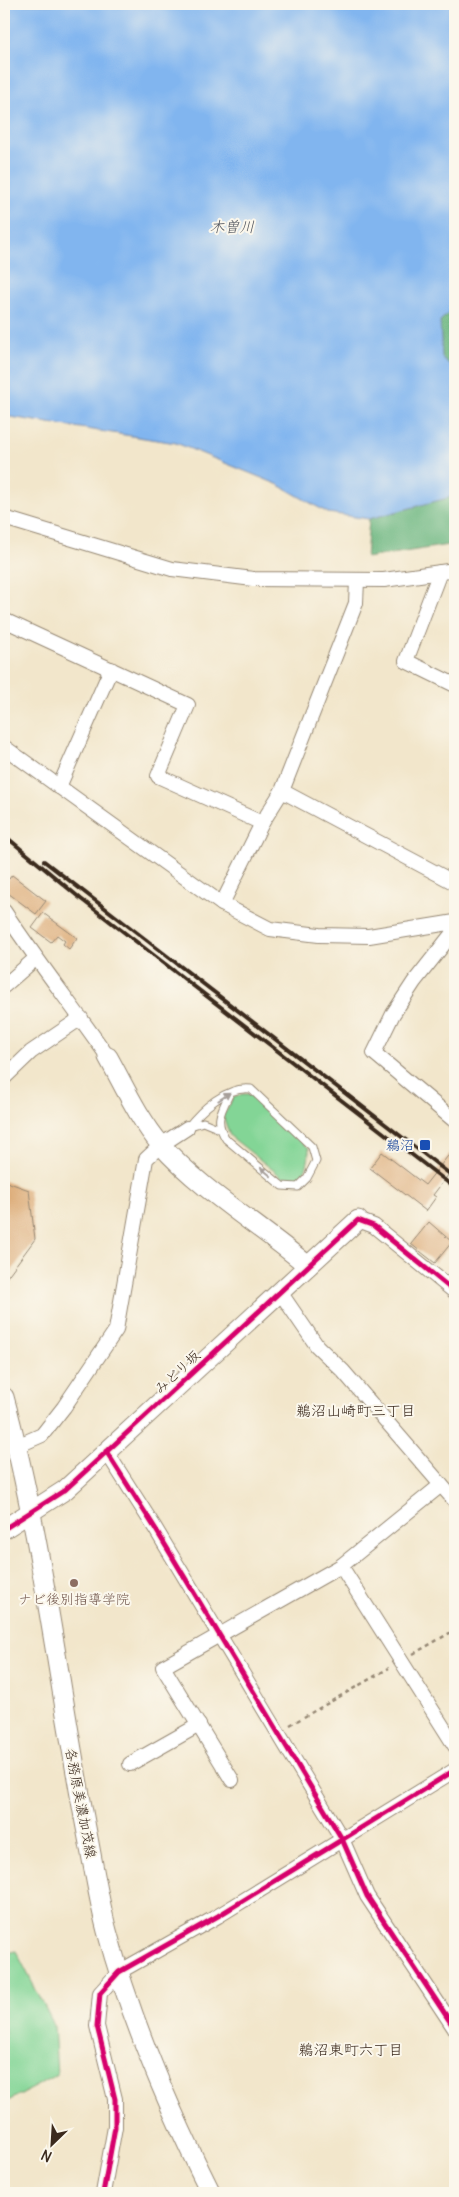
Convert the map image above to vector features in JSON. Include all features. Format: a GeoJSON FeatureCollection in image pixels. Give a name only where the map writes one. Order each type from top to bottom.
{"type":"FeatureCollection","features":[{"type":"Feature","properties":{"kind":"main road"},"geometry":{"type":"LineString","coordinates":[[108,1057],[144,1122],[161,1145],[207,1186],[308,1266]]}},
{"type":"Feature","properties":{"kind":"main road","name":"みどり坂"},"geometry":{"type":"LineString","coordinates":[[4,1529],[65,1490],[358,1220]]}},
{"type":"Feature","properties":{"kind":"main road","name":"各務原美濃加茂線"},"geometry":{"type":"LineString","coordinates":[[4,1397],[31,1512],[70,1748],[107,1929],[142,2040],[211,2193]]}},
{"type":"Feature","properties":{"kind":"street"},"geometry":{"type":"LineString","coordinates":[[4,518],[172,569],[254,579],[384,580],[455,570]]}},
{"type":"Feature","properties":{"kind":"street"},"geometry":{"type":"LineString","coordinates":[[440,572],[406,662],[455,686]]}},
{"type":"Feature","properties":{"kind":"street"},"geometry":{"type":"LineString","coordinates":[[222,904],[262,823],[282,790],[356,603],[357,581]]}},
{"type":"Feature","properties":{"kind":"street"},"geometry":{"type":"LineString","coordinates":[[4,620],[188,705],[158,776],[262,823]]}},
{"type":"Feature","properties":{"kind":"street"},"geometry":{"type":"LineString","coordinates":[[59,787],[111,669]]}},
{"type":"Feature","properties":{"kind":"street"},"geometry":{"type":"LineString","coordinates":[[4,747],[222,904],[270,929],[319,935],[369,936],[455,922]]}},
{"type":"Feature","properties":{"kind":"street"},"geometry":{"type":"LineString","coordinates":[[282,790],[455,883]]}},
{"type":"Feature","properties":{"kind":"street"},"geometry":{"type":"LineString","coordinates":[[4,911],[35,959],[81,1018],[108,1057]]}},
{"type":"Feature","properties":{"kind":"street"},"geometry":{"type":"LineString","coordinates":[[455,930],[414,982],[393,1014],[374,1053],[455,1121]]}},
{"type":"Feature","properties":{"kind":"street"},"geometry":{"type":"LineString","coordinates":[[4,986],[35,959]]}},
{"type":"Feature","properties":{"kind":"street"},"geometry":{"type":"LineString","coordinates":[[4,1078],[31,1052],[81,1018]]}},
{"type":"Feature","properties":{"kind":"street"},"geometry":{"type":"LineString","coordinates":[[17,1446],[42,1435],[64,1407],[116,1330],[146,1159],[161,1145],[186,1128]]}},
{"type":"Feature","properties":{"kind":"street"},"geometry":{"type":"LineString","coordinates":[[358,1220],[374,1226],[455,1292]]}},
{"type":"Feature","properties":{"kind":"street"},"geometry":{"type":"LineString","coordinates":[[280,1292],[317,1346],[342,1371],[455,1501]]}},
{"type":"Feature","properties":{"kind":"street"},"geometry":{"type":"LineString","coordinates":[[106,1451],[219,1634],[342,1840],[367,1896],[455,2029]]}},
{"type":"Feature","properties":{"kind":"street"},"geometry":{"type":"LineString","coordinates":[[232,1780],[163,1667],[341,1566],[441,1485]]}},
{"type":"Feature","properties":{"kind":"street"},"geometry":{"type":"LineString","coordinates":[[341,1566],[455,1746]]}},
{"type":"Feature","properties":{"kind":"street"},"geometry":{"type":"LineString","coordinates":[[130,1764],[199,1725]]}},
{"type":"Feature","properties":{"kind":"street"},"geometry":{"type":"LineString","coordinates":[[103,2193],[116,2126],[115,2099],[97,2026],[100,1993],[119,1972],[218,1916],[455,1770]]}},
{"type":"Feature","properties":{"kind":"lane"},"geometry":{"type":"LineString","coordinates":[[186,1128],[200,1112],[230,1093],[242,1088],[251,1089],[312,1146],[316,1161],[307,1178],[298,1187],[282,1186],[226,1139],[220,1129],[220,1113],[230,1093]]}},
{"type":"Feature","properties":{"kind":"lane"},"geometry":{"type":"LineString","coordinates":[[186,1128],[204,1122],[220,1129]]}},
{"type":"Feature","properties":{"kind":"path"},"geometry":{"type":"LineString","coordinates":[[276,1732],[455,1630]]}},
{"type":"Feature","properties":{"kind":"green space"},"geometry":{"type":"Polygon","coordinates":[[[455,307],[455,369],[442,358],[440,321],[455,307]]]}},
{"type":"Feature","properties":{"kind":"green space"},"geometry":{"type":"Polygon","coordinates":[[[455,496],[455,544],[366,558],[369,519],[455,496]]]}},
{"type":"Feature","properties":{"kind":"green space"},"geometry":{"type":"Polygon","coordinates":[[[242,1094],[250,1094],[309,1148],[306,1167],[302,1175],[295,1182],[287,1181],[230,1136],[223,1116],[233,1098],[242,1094]]]}},
{"type":"Feature","properties":{"kind":"green space"},"geometry":{"type":"Polygon","coordinates":[[[16,1951],[54,2025],[57,2075],[4,2103],[4,1954],[16,1951]]]}},
{"type":"Feature","properties":{"kind":"water","name":"木曽川"},"geometry":{"type":"Polygon","coordinates":[[[4,4],[455,4],[455,307],[440,321],[442,358],[455,369],[455,496],[369,519],[328,513],[279,485],[176,443],[4,416],[4,4]]]}},
{"type":"Feature","properties":{"kind":"building"},"geometry":{"type":"Polygon","coordinates":[[[12,875],[46,901],[36,914],[4,890],[4,879],[6,877],[9,879],[12,875]]]}},
{"type":"Feature","properties":{"kind":"building"},"geometry":{"type":"Polygon","coordinates":[[[43,913],[77,938],[69,949],[63,944],[65,941],[57,935],[51,942],[32,928],[43,913]]]}},
{"type":"Feature","properties":{"kind":"building","name":"鵜沼"},"geometry":{"type":"Polygon","coordinates":[[[455,1147],[455,1166],[433,1195],[436,1197],[426,1211],[370,1168],[382,1152],[425,1185],[455,1147]]]}},
{"type":"Feature","properties":{"kind":"building"},"geometry":{"type":"Polygon","coordinates":[[[4,1181],[29,1190],[35,1239],[4,1281],[4,1181]]]}},
{"type":"Feature","properties":{"kind":"building"},"geometry":{"type":"Polygon","coordinates":[[[429,1222],[452,1242],[435,1263],[411,1244],[429,1222]]]}},
{"type":"Feature","properties":{"kind":"railway"},"geometry":{"type":"LineString","coordinates":[[4,835],[81,899],[455,1188]]}},
{"type":"Feature","properties":{"kind":"railway"},"geometry":{"type":"LineString","coordinates":[[44,861],[455,1178]]}},
{"type":"Feature","properties":{"kind":"cycle path"},"geometry":{"type":"LineString","coordinates":[[4,1529],[65,1490],[358,1220],[374,1226],[455,1292]]}},
{"type":"Feature","properties":{"kind":"cycle path"},"geometry":{"type":"LineString","coordinates":[[106,1451],[155,1528],[342,1839],[367,1896],[455,2029]]}},
{"type":"Feature","properties":{"kind":"cycle path"},"geometry":{"type":"LineString","coordinates":[[103,2193],[115,2127],[115,2099],[97,2026],[100,1993],[119,1972],[218,1916],[455,1770]]}},
{"type":"Feature","properties":{"kind":"place","name":"鵜沼"},"geometry":{"type":"Point","coordinates":[425,1145]}},
{"type":"Feature","properties":{"kind":"place","name":"ナビ後別指導学院"},"geometry":{"type":"Point","coordinates":[74,1583]}},
{"type":"Feature","properties":{"kind":"district","name":"鵜沼山崎町三丁目"},"geometry":{"type":"Point","coordinates":[356,1411]}},
{"type":"Feature","properties":{"kind":"district","name":"鵜沼東町六丁目"},"geometry":{"type":"Point","coordinates":[351,2050]}}]}
